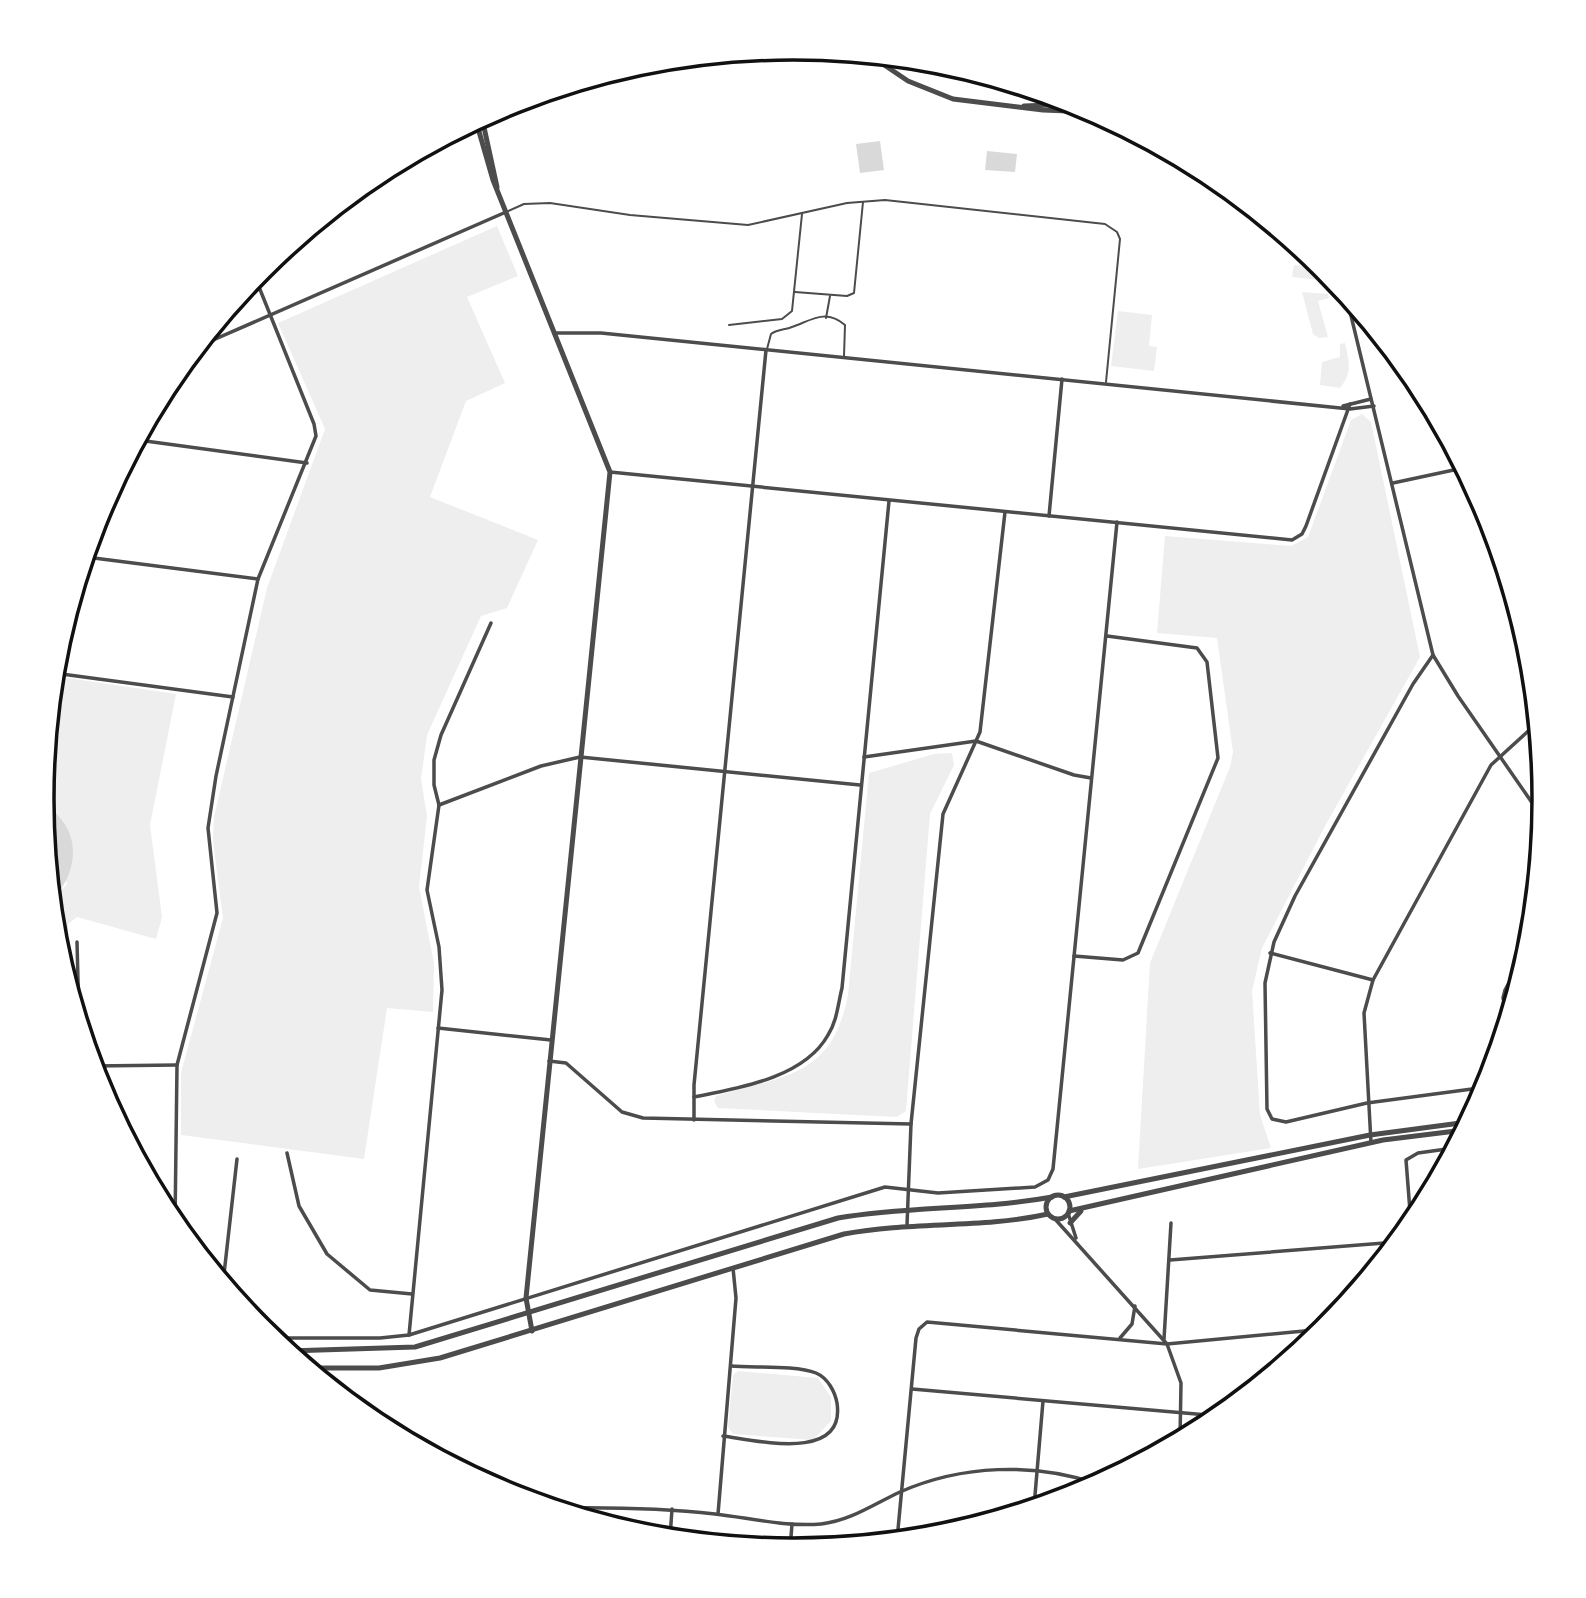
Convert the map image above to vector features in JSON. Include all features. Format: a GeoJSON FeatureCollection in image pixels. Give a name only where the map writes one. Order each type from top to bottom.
{"type":"FeatureCollection","features":[{"type":"Feature","properties":{"kind":"street"},"geometry":{"type":"LineString","coordinates":[[885,67],[896,75],[941,95],[967,102],[1059,110]]}},
{"type":"Feature","properties":{"kind":"street"},"geometry":{"type":"LineString","coordinates":[[1021,107],[1048,106]]}},
{"type":"Feature","properties":{"kind":"street"},"geometry":{"type":"LineString","coordinates":[[484,128],[497,187]]}},
{"type":"Feature","properties":{"kind":"street"},"geometry":{"type":"LineString","coordinates":[[479,130],[506,212],[610,472],[526,1298],[532,1331]]}},
{"type":"Feature","properties":{"kind":"street"},"geometry":{"type":"LineString","coordinates":[[214,341],[506,212]]}},
{"type":"Feature","properties":{"kind":"street"},"geometry":{"type":"LineString","coordinates":[[175,1203],[177,1065],[216,923],[208,828],[258,579],[315,442],[314,424],[260,289]]}},
{"type":"Feature","properties":{"kind":"street"},"geometry":{"type":"LineString","coordinates":[[1351,315],[1433,655],[1532,802]]}},
{"type":"Feature","properties":{"kind":"street"},"geometry":{"type":"LineString","coordinates":[[556,333],[601,333],[1341,406],[1374,406]]}},
{"type":"Feature","properties":{"kind":"street"},"geometry":{"type":"LineString","coordinates":[[694,1121],[694,1097],[766,350]]}},
{"type":"Feature","properties":{"kind":"street"},"geometry":{"type":"LineString","coordinates":[[1049,516],[1062,379]]}},
{"type":"Feature","properties":{"kind":"street"},"geometry":{"type":"LineString","coordinates":[[1350,406],[1371,399]]}},
{"type":"Feature","properties":{"kind":"street"},"geometry":{"type":"LineString","coordinates":[[610,472],[1288,540],[1299,537],[1306,526],[1350,406]]}},
{"type":"Feature","properties":{"kind":"street"},"geometry":{"type":"LineString","coordinates":[[147,441],[307,463]]}},
{"type":"Feature","properties":{"kind":"street"},"geometry":{"type":"LineString","coordinates":[[1393,483],[1455,470]]}},
{"type":"Feature","properties":{"kind":"street"},"geometry":{"type":"LineString","coordinates":[[694,1097],[787,1071],[808,1059],[829,1034],[842,988],[889,501]]}},
{"type":"Feature","properties":{"kind":"street"},"geometry":{"type":"LineString","coordinates":[[907,1225],[905,1210],[911,1124],[943,814],[948,797],[976,741],[981,723],[1005,512]]}},
{"type":"Feature","properties":{"kind":"street"},"geometry":{"type":"LineString","coordinates":[[289,1338],[380,1338],[409,1335],[879,1189],[892,1187],[906,1192],[972,1193],[1035,1187],[1048,1180],[1053,1169],[1117,522]]}},
{"type":"Feature","properties":{"kind":"street"},"geometry":{"type":"LineString","coordinates":[[95,557],[258,579]]}},
{"type":"Feature","properties":{"kind":"street"},"geometry":{"type":"LineString","coordinates":[[409,1335],[441,970],[427,881],[439,806],[433,773],[437,748],[491,623]]}},
{"type":"Feature","properties":{"kind":"street"},"geometry":{"type":"LineString","coordinates":[[1073,956],[1123,960],[1138,953],[1218,758],[1207,662],[1196,648],[1107,636]]}},
{"type":"Feature","properties":{"kind":"street"},"geometry":{"type":"LineString","coordinates":[[1433,655],[1295,896],[1270,953],[1265,983],[1266,1109],[1272,1119],[1286,1122],[1367,1103],[1473,1089]]}},
{"type":"Feature","properties":{"kind":"street"},"geometry":{"type":"LineString","coordinates":[[65,674],[233,697]]}},
{"type":"Feature","properties":{"kind":"street"},"geometry":{"type":"LineString","coordinates":[[1371,1143],[1364,1013],[1373,980],[1403,922],[1499,755],[1528,730]]}},
{"type":"Feature","properties":{"kind":"street"},"geometry":{"type":"LineString","coordinates":[[864,757],[976,741],[1074,775],[1091,778]]}},
{"type":"Feature","properties":{"kind":"street"},"geometry":{"type":"LineString","coordinates":[[439,806],[541,766],[580,757],[860,785]]}},
{"type":"Feature","properties":{"kind":"street"},"geometry":{"type":"LineString","coordinates":[[78,942],[79,988]]}},
{"type":"Feature","properties":{"kind":"street"},"geometry":{"type":"LineString","coordinates":[[1270,953],[1373,980]]}},
{"type":"Feature","properties":{"kind":"street"},"geometry":{"type":"LineString","coordinates":[[1504,1001],[1509,984]]}},
{"type":"Feature","properties":{"kind":"street"},"geometry":{"type":"LineString","coordinates":[[438,1028],[551,1040]]}},
{"type":"Feature","properties":{"kind":"street"},"geometry":{"type":"LineString","coordinates":[[549,1061],[566,1063],[575,1069],[622,1112],[664,1121],[911,1124]]}},
{"type":"Feature","properties":{"kind":"street"},"geometry":{"type":"LineString","coordinates":[[104,1066],[177,1065]]}},
{"type":"Feature","properties":{"kind":"street"},"geometry":{"type":"LineString","coordinates":[[302,1351],[415,1348],[817,1224],[905,1210],[996,1206],[1064,1196],[1370,1135],[1457,1123]]}},
{"type":"Feature","properties":{"kind":"street"},"geometry":{"type":"LineString","coordinates":[[1055,1219],[1086,1207],[1371,1143],[1453,1132]]}},
{"type":"Feature","properties":{"kind":"street"},"geometry":{"type":"LineString","coordinates":[[1410,1205],[1406,1160],[1418,1153],[1443,1150]]}},
{"type":"Feature","properties":{"kind":"street"},"geometry":{"type":"LineString","coordinates":[[286,1153],[299,1206],[327,1254],[370,1290],[412,1294]]}},
{"type":"Feature","properties":{"kind":"street"},"geometry":{"type":"LineString","coordinates":[[224,1270],[237,1159]]}},
{"type":"Feature","properties":{"kind":"street"},"geometry":{"type":"LineString","coordinates":[[1064,1196],[1070,1205],[1070,1223],[1076,1238]]}},
{"type":"Feature","properties":{"kind":"street"},"geometry":{"type":"LineString","coordinates":[[1048,1214],[1047,1203],[1052,1197]]}},
{"type":"Feature","properties":{"kind":"street"},"geometry":{"type":"LineString","coordinates":[[1070,1223],[1086,1207]]}},
{"type":"Feature","properties":{"kind":"street"},"geometry":{"type":"LineString","coordinates":[[323,1368],[360,1369],[415,1364],[532,1331],[844,1234],[907,1225],[1010,1221],[1048,1214],[1076,1238],[1166,1341],[1181,1382],[1181,1427]]}},
{"type":"Feature","properties":{"kind":"street"},"geometry":{"type":"LineString","coordinates":[[1166,1341],[1171,1223]]}},
{"type":"Feature","properties":{"kind":"street"},"geometry":{"type":"LineString","coordinates":[[1170,1260],[1383,1243]]}},
{"type":"Feature","properties":{"kind":"street"},"geometry":{"type":"LineString","coordinates":[[718,1514],[731,1366],[736,1282],[733,1268]]}},
{"type":"Feature","properties":{"kind":"street"},"geometry":{"type":"LineString","coordinates":[[1120,1338],[1132,1324],[1135,1305]]}},
{"type":"Feature","properties":{"kind":"street"},"geometry":{"type":"LineString","coordinates":[[898,1530],[916,1338],[920,1326],[930,1322],[1166,1341],[1305,1331]]}},
{"type":"Feature","properties":{"kind":"street"},"geometry":{"type":"LineString","coordinates":[[723,1436],[807,1444],[828,1432],[837,1413],[831,1387],[816,1373],[731,1366]]}},
{"type":"Feature","properties":{"kind":"street"},"geometry":{"type":"LineString","coordinates":[[912,1389],[1201,1414]]}},
{"type":"Feature","properties":{"kind":"street"},"geometry":{"type":"LineString","coordinates":[[1035,1497],[1044,1400]]}},
{"type":"Feature","properties":{"kind":"street"},"geometry":{"type":"LineString","coordinates":[[586,1508],[672,1509],[792,1524],[819,1524],[842,1519],[900,1492],[963,1474],[1006,1469],[1037,1471],[1081,1480]]}},
{"type":"Feature","properties":{"kind":"street"},"geometry":{"type":"LineString","coordinates":[[671,1527],[672,1509]]}},
{"type":"Feature","properties":{"kind":"street"},"geometry":{"type":"LineString","coordinates":[[791,1538],[792,1524]]}},
{"type":"Feature","properties":{"kind":"lane"},"geometry":{"type":"LineString","coordinates":[[506,212],[524,204],[550,203],[630,215],[748,225],[863,201],[886,200],[1078,220],[1114,228],[1120,239],[1106,383]]}},
{"type":"Feature","properties":{"kind":"lane"},"geometry":{"type":"LineString","coordinates":[[794,292],[847,296],[856,289],[863,201]]}},
{"type":"Feature","properties":{"kind":"lane"},"geometry":{"type":"LineString","coordinates":[[729,325],[786,318],[792,311],[802,213]]}},
{"type":"Feature","properties":{"kind":"lane"},"geometry":{"type":"LineString","coordinates":[[826,318],[830,295]]}},
{"type":"Feature","properties":{"kind":"lane"},"geometry":{"type":"LineString","coordinates":[[766,350],[769,338],[776,330],[792,328],[809,318],[826,318],[845,325],[844,358]]}},
{"type":"Feature","properties":{"kind":"shaded area"},"geometry":{"type":"Polygon","coordinates":[[[880,141],[884,170],[860,173],[856,144],[880,141]]]}},
{"type":"Feature","properties":{"kind":"shaded area"},"geometry":{"type":"Polygon","coordinates":[[[987,151],[1017,154],[1015,172],[985,170],[987,151]]]}},
{"type":"Feature","properties":{"kind":"shaded area"},"geometry":{"type":"Polygon","coordinates":[[[497,226],[518,276],[467,297],[505,383],[466,401],[430,497],[538,540],[507,608],[481,616],[427,735],[421,779],[427,816],[419,887],[434,963],[433,1012],[387,1008],[364,1159],[181,1135],[181,1073],[223,918],[213,841],[214,817],[267,588],[325,429],[278,323],[497,226]]]}},
{"type":"Feature","properties":{"kind":"shaded area"},"geometry":{"type":"Polygon","coordinates":[[[1294,265],[1303,266],[1318,280],[1292,277],[1294,265]]]}},
{"type":"Feature","properties":{"kind":"shaded area"},"geometry":{"type":"Polygon","coordinates":[[[1302,292],[1328,294],[1329,298],[1318,301],[1328,337],[1319,338],[1313,334],[1302,292]]]}},
{"type":"Feature","properties":{"kind":"shaded area"},"geometry":{"type":"Polygon","coordinates":[[[1118,311],[1152,315],[1149,346],[1157,347],[1154,371],[1111,366],[1118,311]]]}},
{"type":"Feature","properties":{"kind":"shaded area"},"geometry":{"type":"Polygon","coordinates":[[[1345,343],[1349,367],[1347,377],[1340,388],[1320,385],[1322,362],[1340,357],[1340,344],[1345,343]]]}},
{"type":"Feature","properties":{"kind":"shaded area"},"geometry":{"type":"Polygon","coordinates":[[[1362,414],[1371,422],[1420,657],[1324,828],[1262,948],[1252,991],[1260,1115],[1271,1148],[1138,1169],[1150,963],[1230,767],[1233,752],[1217,638],[1157,633],[1165,536],[1291,546],[1308,537],[1351,420],[1362,414]]]}},
{"type":"Feature","properties":{"kind":"shaded area"},"geometry":{"type":"Polygon","coordinates":[[[65,678],[176,694],[150,825],[162,917],[156,939],[77,917],[68,924],[68,944],[61,891],[67,884],[56,847],[54,799],[56,751],[65,678]]]}},
{"type":"Feature","properties":{"kind":"shaded area"},"geometry":{"type":"Polygon","coordinates":[[[952,753],[954,765],[930,814],[906,1111],[897,1117],[718,1108],[714,1101],[716,1096],[784,1076],[818,1057],[841,1022],[848,995],[869,773],[934,754],[952,753]]]}},
{"type":"Feature","properties":{"kind":"shaded area"},"geometry":{"type":"Polygon","coordinates":[[[55,812],[65,824],[73,849],[72,862],[60,890],[55,812]]]}},
{"type":"Feature","properties":{"kind":"shaded area"},"geometry":{"type":"Polygon","coordinates":[[[738,1371],[818,1378],[831,1397],[831,1421],[813,1440],[733,1434],[728,1427],[733,1375],[738,1371]]]}}]}
